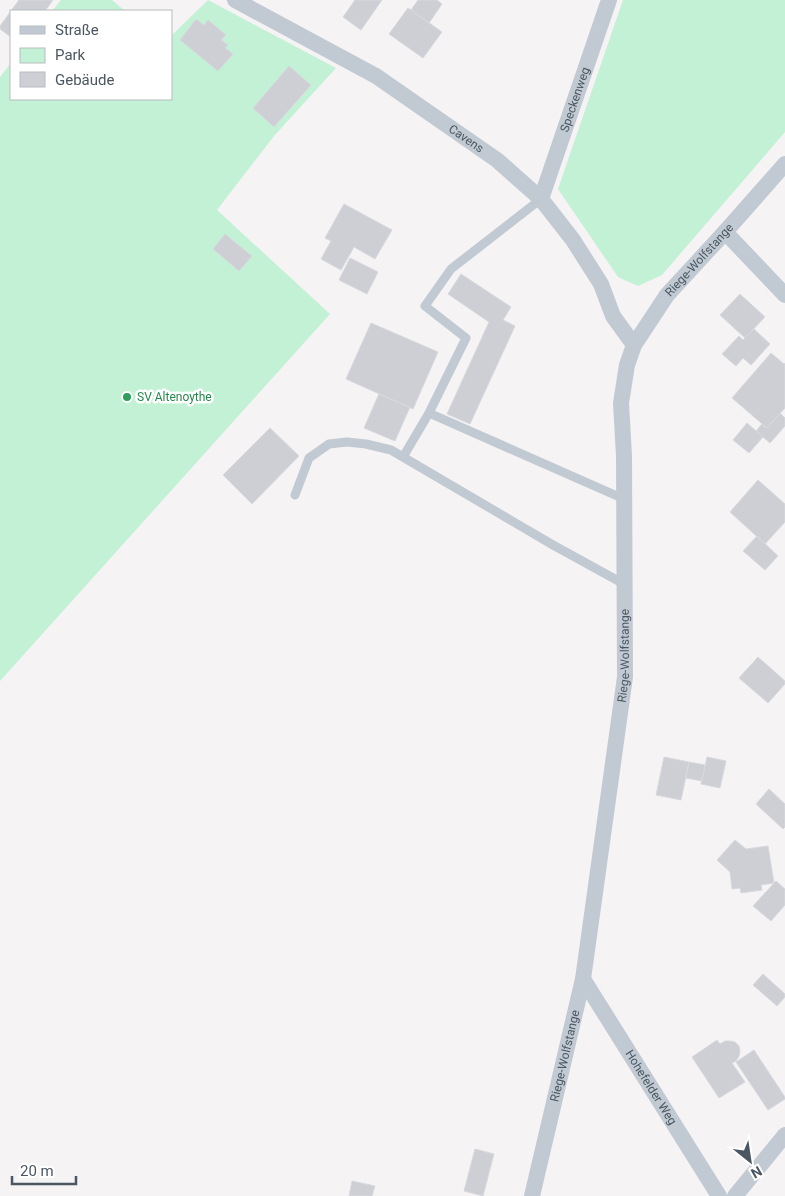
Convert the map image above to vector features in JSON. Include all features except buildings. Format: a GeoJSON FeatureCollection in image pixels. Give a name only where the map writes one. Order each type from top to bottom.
{"type":"FeatureCollection","features":[{"type":"Feature","properties":{"kind":"street","name":"Cavens"},"geometry":{"type":"LineString","coordinates":[[234,0],[376,76],[497,160],[541,199],[578,247],[601,284],[613,316],[634,344]]}},
{"type":"Feature","properties":{"kind":"street","name":"Speckenweg"},"geometry":{"type":"LineString","coordinates":[[541,199],[609,0]]}},
{"type":"Feature","properties":{"kind":"street","name":"Riege-Wolfstange"},"geometry":{"type":"LineString","coordinates":[[532,1196],[583,978],[625,677],[624,456],[621,403],[627,365],[634,344],[667,295],[785,164]]}},
{"type":"Feature","properties":{"kind":"street"},"geometry":{"type":"LineString","coordinates":[[725,232],[785,295]]}},
{"type":"Feature","properties":{"kind":"street","name":"Hohefelder Weg"},"geometry":{"type":"LineString","coordinates":[[583,978],[719,1196]]}},
{"type":"Feature","properties":{"kind":"street"},"geometry":{"type":"LineString","coordinates":[[735,1196],[785,1135]]}},
{"type":"Feature","properties":{"kind":"lane"},"geometry":{"type":"LineString","coordinates":[[403,457],[429,413],[466,338],[425,306],[451,269],[541,199]]}},
{"type":"Feature","properties":{"kind":"lane"},"geometry":{"type":"LineString","coordinates":[[429,413],[624,499]]}},
{"type":"Feature","properties":{"kind":"lane"},"geometry":{"type":"LineString","coordinates":[[295,495],[309,458],[329,444],[347,442],[391,450],[624,584]]}},
{"type":"Feature","properties":{"kind":"green space"},"geometry":{"type":"Polygon","coordinates":[[[61,0],[112,0],[124,10],[53,10],[61,0]]]}},
{"type":"Feature","properties":{"kind":"green space","name":"SV Altenoythe"},"geometry":{"type":"Polygon","coordinates":[[[208,0],[336,68],[274,136],[217,210],[330,314],[0,681],[0,77],[10,64],[10,100],[172,100],[172,35],[208,0]]]}},
{"type":"Feature","properties":{"kind":"green space"},"geometry":{"type":"Polygon","coordinates":[[[623,0],[785,0],[785,132],[662,275],[638,286],[618,277],[558,189],[623,0]]]}},
{"type":"Feature","properties":{"kind":"place","name":"SV Altenoythe"},"geometry":{"type":"Point","coordinates":[127,397]}}]}
